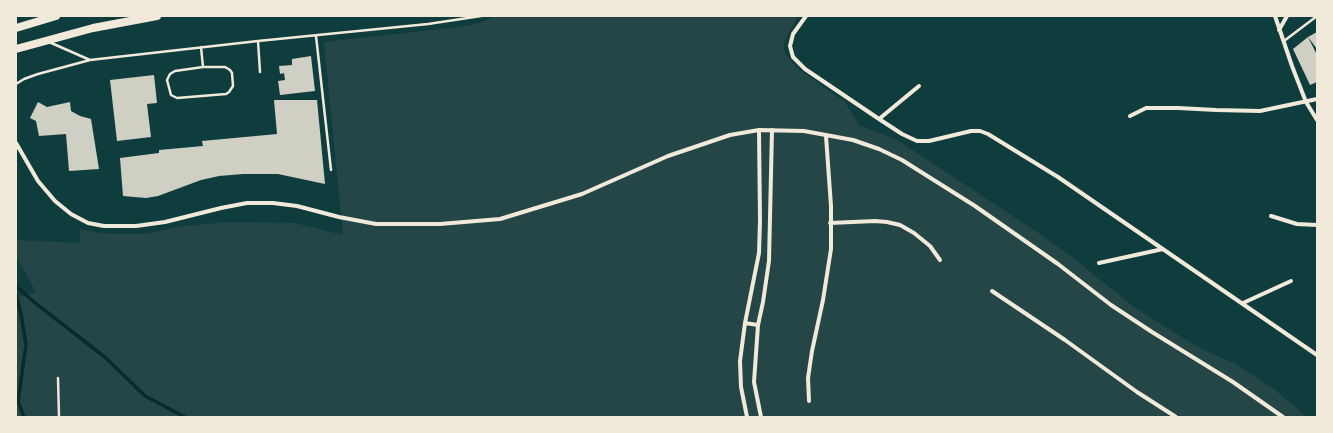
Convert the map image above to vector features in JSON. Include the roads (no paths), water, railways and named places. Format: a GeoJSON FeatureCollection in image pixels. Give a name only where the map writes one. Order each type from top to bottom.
{"type":"FeatureCollection","features":[{"type":"Feature","properties":{"kind":"highway"},"geometry":{"type":"LineString","coordinates":[[16,28],[56,16]]}},
{"type":"Feature","properties":{"kind":"highway"},"geometry":{"type":"LineString","coordinates":[[16,49],[44,40],[94,28],[157,16]]}},
{"type":"Feature","properties":{"kind":"street"},"geometry":{"type":"LineString","coordinates":[[806,16],[793,34],[790,46],[793,57],[805,69],[878,119],[902,134],[917,141],[929,141],[971,131],[980,131],[988,134],[1058,177],[1317,355]]}},
{"type":"Feature","properties":{"kind":"street"},"geometry":{"type":"LineString","coordinates":[[1275,16],[1283,42],[1306,102],[1317,120]]}},
{"type":"Feature","properties":{"kind":"street"},"geometry":{"type":"LineString","coordinates":[[1279,30],[1287,16]]}},
{"type":"Feature","properties":{"kind":"street"},"geometry":{"type":"LineString","coordinates":[[878,119],[919,86]]}},
{"type":"Feature","properties":{"kind":"street"},"geometry":{"type":"LineString","coordinates":[[1130,116],[1146,108],[1260,111],[1317,99]]}},
{"type":"Feature","properties":{"kind":"street"},"geometry":{"type":"LineString","coordinates":[[747,417],[742,387],[740,361],[745,323],[759,253],[759,130]]}},
{"type":"Feature","properties":{"kind":"street"},"geometry":{"type":"LineString","coordinates":[[17,145],[38,180],[56,201],[71,214],[88,223],[104,226],[136,226],[164,222],[247,203],[273,203],[296,206],[338,217],[376,224],[440,224],[500,219],[582,194],[675,154],[730,135],[759,130],[804,131],[853,140],[879,149],[917,170],[975,206],[1123,312],[1233,382],[1282,417]]}},
{"type":"Feature","properties":{"kind":"street"},"geometry":{"type":"LineString","coordinates":[[761,417],[754,382],[758,325],[769,261],[772,130]]}},
{"type":"Feature","properties":{"kind":"street"},"geometry":{"type":"LineString","coordinates":[[809,402],[808,378],[831,249],[831,206],[826,136]]}},
{"type":"Feature","properties":{"kind":"street"},"geometry":{"type":"LineString","coordinates":[[1271,216],[1297,224],[1317,225]]}},
{"type":"Feature","properties":{"kind":"street"},"geometry":{"type":"LineString","coordinates":[[830,223],[875,221],[900,225],[914,233],[930,246],[940,260]]}},
{"type":"Feature","properties":{"kind":"street"},"geometry":{"type":"LineString","coordinates":[[1099,263],[1163,249]]}},
{"type":"Feature","properties":{"kind":"street"},"geometry":{"type":"LineString","coordinates":[[1243,303],[1291,282]]}},
{"type":"Feature","properties":{"kind":"street"},"geometry":{"type":"LineString","coordinates":[[992,291],[1065,340],[1137,392],[1176,417]]}},
{"type":"Feature","properties":{"kind":"street"},"geometry":{"type":"LineString","coordinates":[[745,323],[758,325]]}},
{"type":"Feature","properties":{"kind":"lane"},"geometry":{"type":"LineString","coordinates":[[16,84],[24,79],[38,74],[90,60],[200,47],[428,24],[480,16]]}},
{"type":"Feature","properties":{"kind":"lane"},"geometry":{"type":"LineString","coordinates":[[1283,42],[1317,16]]}},
{"type":"Feature","properties":{"kind":"lane"},"geometry":{"type":"LineString","coordinates":[[316,36],[331,170]]}},
{"type":"Feature","properties":{"kind":"lane"},"geometry":{"type":"LineString","coordinates":[[44,40],[90,60]]}},
{"type":"Feature","properties":{"kind":"lane"},"geometry":{"type":"LineString","coordinates":[[258,41],[260,72]]}},
{"type":"Feature","properties":{"kind":"lane"},"geometry":{"type":"LineString","coordinates":[[200,47],[203,67]]}},
{"type":"Feature","properties":{"kind":"lane"},"geometry":{"type":"LineString","coordinates":[[203,67],[225,67],[230,70],[232,72],[233,86],[229,92],[226,94],[177,98],[171,95],[167,80],[170,74],[175,71],[203,67]]}},
{"type":"Feature","properties":{"kind":"lane"},"geometry":{"type":"LineString","coordinates":[[58,378],[59,417]]}},
{"type":"Feature","properties":{"kind":"waterway"},"geometry":{"type":"LineString","coordinates":[[16,286],[34,302],[106,358],[145,396],[185,417]]}},
{"type":"Feature","properties":{"kind":"waterway"},"geometry":{"type":"LineString","coordinates":[[16,295],[26,345],[18,401],[24,417]]}}]}
